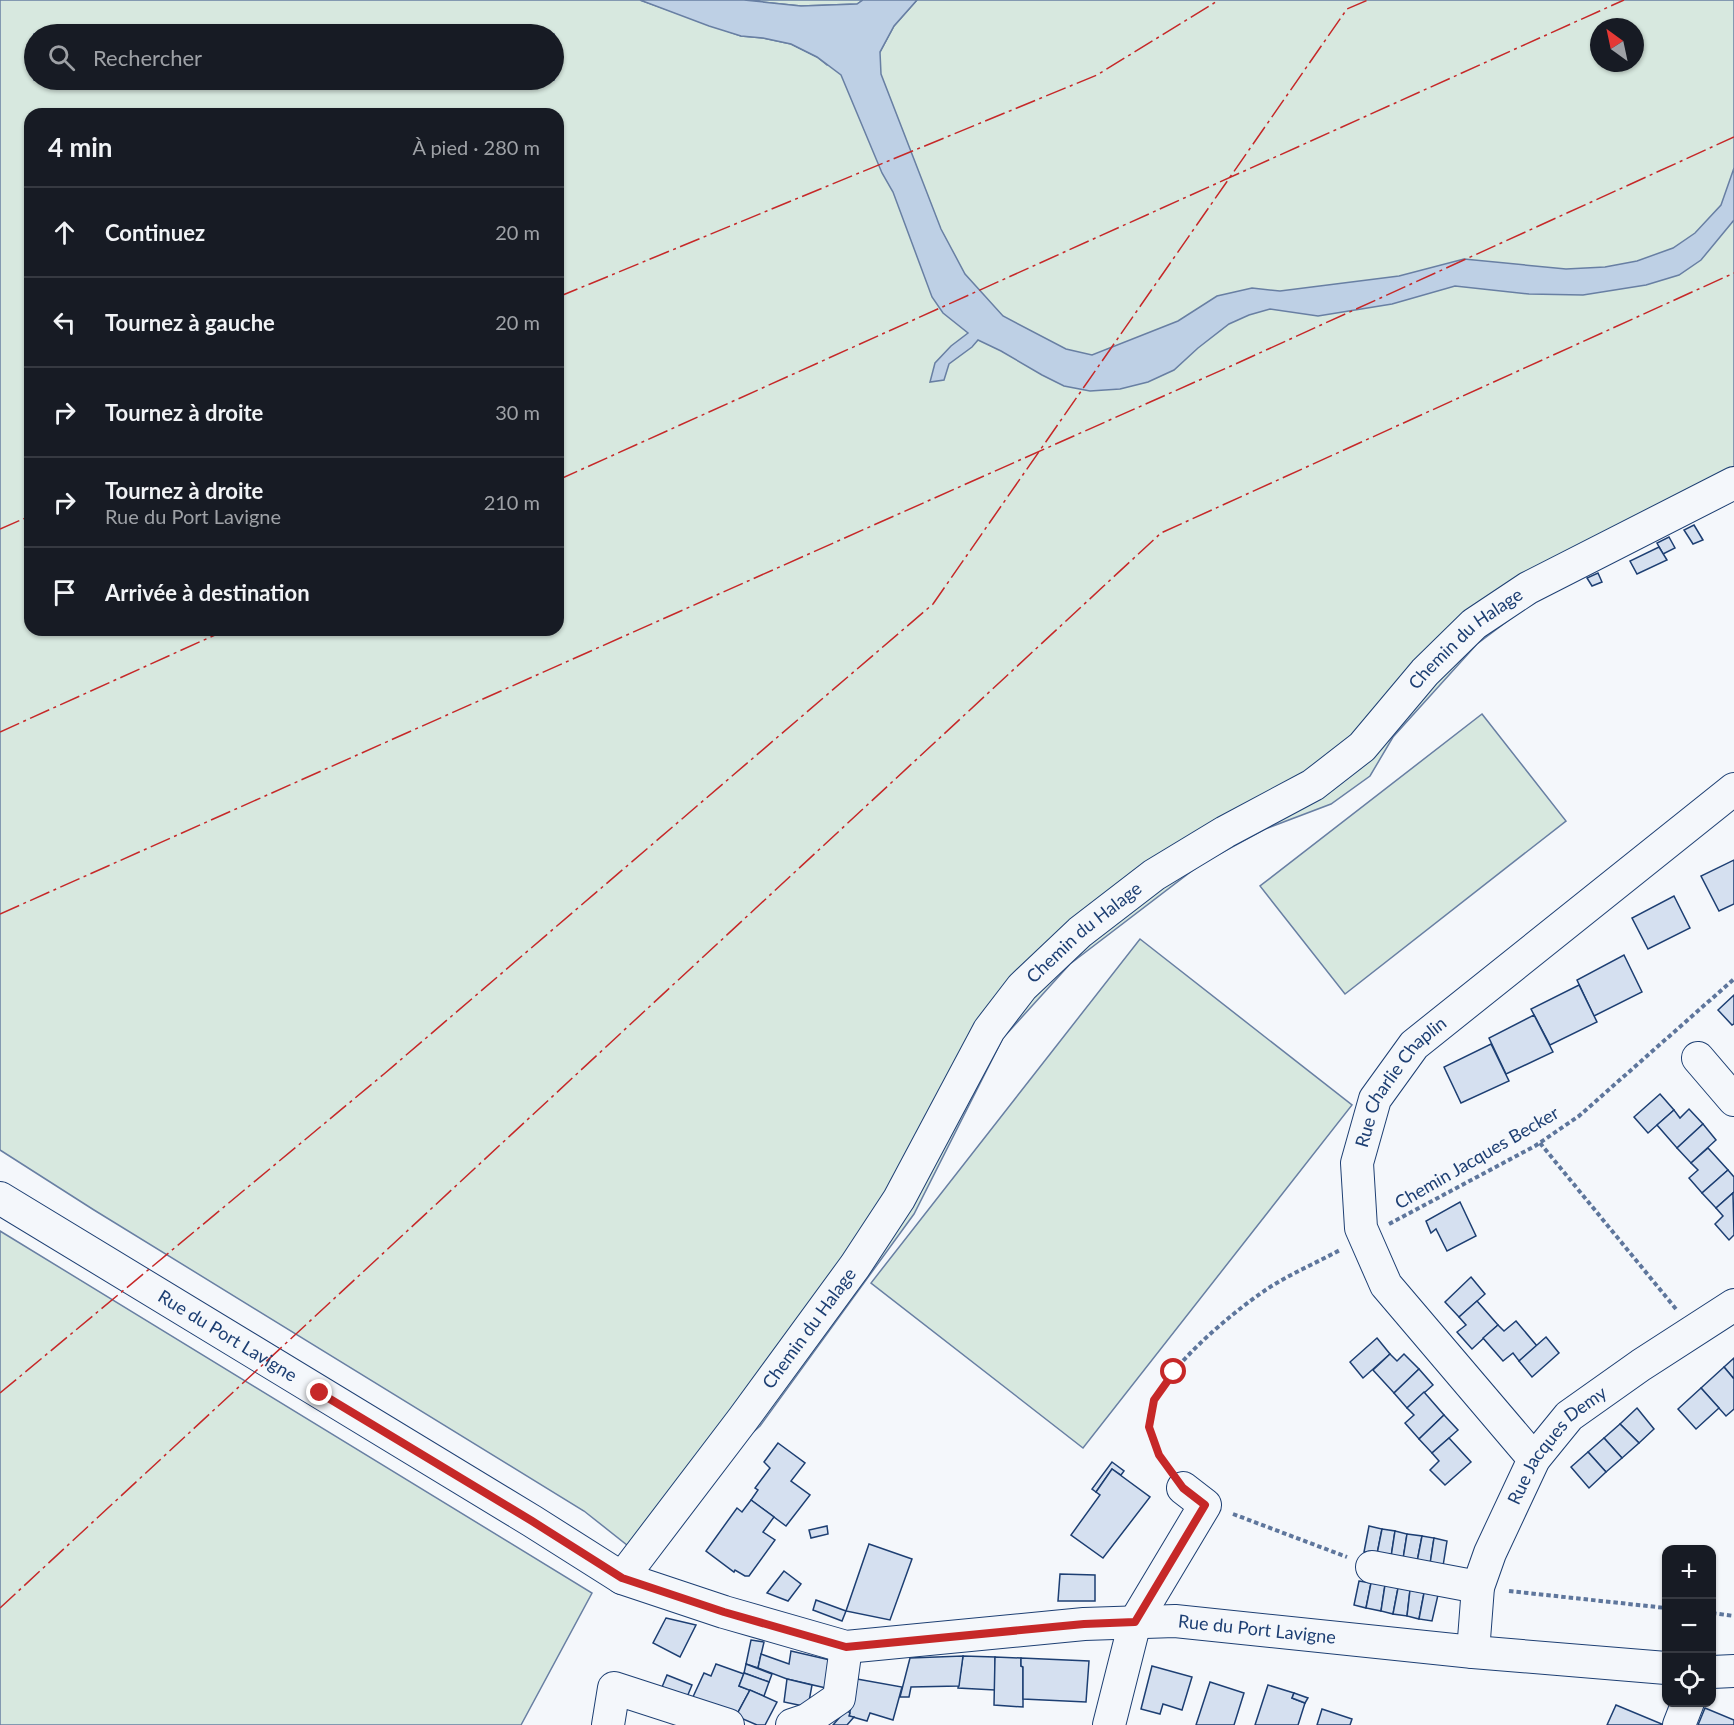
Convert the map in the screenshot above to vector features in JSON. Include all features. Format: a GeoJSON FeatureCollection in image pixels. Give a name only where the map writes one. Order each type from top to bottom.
{"type":"FeatureCollection","features":[{"type":"Feature","properties":{"kind":"street","name":"Chemin du Halage"},"geometry":{"type":"LineString","coordinates":[[622,1578],[743,1419],[855,1266],[899,1200],[989,1030],[1022,987],[1080,932],[1154,875],[1225,832],[1313,786],[1362,747],[1425,672],[1474,624],[1528,588],[1734,483]]}},
{"type":"Feature","properties":{"kind":"street","name":"Rue Charlie Chaplin"},"geometry":{"type":"LineString","coordinates":[[1534,1459],[1386,1285],[1361,1228],[1357,1163],[1375,1100],[1414,1045],[1734,789]]}},
{"type":"Feature","properties":{"kind":"street"},"geometry":{"type":"LineString","coordinates":[[1698,1058],[1734,1100]]}},
{"type":"Feature","properties":{"kind":"street","name":"Rue du Port Lavigne"},"geometry":{"type":"LineString","coordinates":[[0,1198],[622,1578],[724,1612],[846,1647],[1084,1624],[1175,1622],[1473,1652],[1662,1668]]}},
{"type":"Feature","properties":{"kind":"street","name":"Rue Jacques Demy"},"geometry":{"type":"LineString","coordinates":[[1473,1652],[1478,1587],[1490,1553],[1534,1459],[1569,1416],[1641,1365],[1734,1305]]}},
{"type":"Feature","properties":{"kind":"street"},"geometry":{"type":"LineString","coordinates":[[1109,1725],[1135,1622],[1194,1496]]}},
{"type":"Feature","properties":{"kind":"street"},"geometry":{"type":"LineString","coordinates":[[1372,1567],[1478,1587]]}},
{"type":"Feature","properties":{"kind":"street"},"geometry":{"type":"LineString","coordinates":[[792,1725],[807,1720],[839,1698],[846,1647]]}},
{"type":"Feature","properties":{"kind":"street"},"geometry":{"type":"LineString","coordinates":[[1716,1672],[1734,1671]]}},
{"type":"Feature","properties":{"kind":"street"},"geometry":{"type":"LineString","coordinates":[[608,1725],[614,1688],[728,1725]]}},
{"type":"Feature","properties":{"kind":"street"},"geometry":{"type":"LineString","coordinates":[[1679,1725],[1686,1707]]}},
{"type":"Feature","properties":{"kind":"path","name":"Chemin Jacques Becker"},"geometry":{"type":"LineString","coordinates":[[1194,1496],[1159,1455],[1149,1427],[1154,1400],[1174,1372],[1212,1331],[1268,1288],[1540,1143],[1579,1116],[1734,979]]}},
{"type":"Feature","properties":{"kind":"path"},"geometry":{"type":"LineString","coordinates":[[1540,1143],[1694,1331]]}},
{"type":"Feature","properties":{"kind":"path"},"geometry":{"type":"LineString","coordinates":[[1194,1496],[1372,1567]]}},
{"type":"Feature","properties":{"kind":"path"},"geometry":{"type":"LineString","coordinates":[[1478,1587],[1662,1608]]}},
{"type":"Feature","properties":{"kind":"path"},"geometry":{"type":"LineString","coordinates":[[1716,1614],[1734,1616]]}},
{"type":"Feature","properties":{"kind":"shaded area"},"geometry":{"type":"Polygon","coordinates":[[[0,0],[640,0],[741,36],[791,44],[817,57],[827,65],[880,52],[894,26],[917,0],[1734,0],[1734,501],[1534,601],[1477,644],[1393,737],[1370,776],[1331,804],[1265,829],[1201,864],[1070,964],[1003,1038],[914,1214],[760,1426],[627,1545],[584,1511],[0,1150],[0,0]]]}},
{"type":"Feature","properties":{"kind":"shaded area"},"geometry":{"type":"Polygon","coordinates":[[[744,0],[863,0],[857,4],[801,6],[744,0]]]}},
{"type":"Feature","properties":{"kind":"shaded area"},"geometry":{"type":"Polygon","coordinates":[[[1482,714],[1566,821],[1345,994],[1260,886],[1482,714]]]}},
{"type":"Feature","properties":{"kind":"shaded area"},"geometry":{"type":"Polygon","coordinates":[[[1140,939],[1352,1105],[1083,1448],[871,1283],[1140,939]]]}},
{"type":"Feature","properties":{"kind":"shaded area"},"geometry":{"type":"Polygon","coordinates":[[[0,1231],[592,1593],[521,1725],[0,1725],[0,1231]]]}},
{"type":"Feature","properties":{"kind":"water"},"geometry":{"type":"Polygon","coordinates":[[[640,0],[744,0],[801,6],[857,4],[863,0],[917,0],[894,26],[880,52],[881,74],[941,229],[965,274],[1003,316],[1066,349],[1092,355],[1178,321],[1217,296],[1252,288],[1280,291],[1399,276],[1464,259],[1566,269],[1605,267],[1637,261],[1673,248],[1695,233],[1721,205],[1734,168],[1734,220],[1701,260],[1679,275],[1646,285],[1583,295],[1529,294],[1455,286],[1392,304],[1318,316],[1270,309],[1229,324],[1174,370],[1148,382],[1120,389],[1090,391],[1064,386],[978,340],[949,364],[944,380],[930,382],[935,363],[951,346],[968,333],[943,313],[932,297],[893,192],[882,173],[841,75],[817,57],[791,44],[741,36],[640,0]]]}},
{"type":"Feature","properties":{"kind":"building"},"geometry":{"type":"Polygon","coordinates":[[[1694,525],[1703,540],[1693,544],[1684,530],[1694,525]]]}},
{"type":"Feature","properties":{"kind":"building"},"geometry":{"type":"Polygon","coordinates":[[[1669,537],[1675,548],[1663,554],[1657,543],[1669,537]]]}},
{"type":"Feature","properties":{"kind":"building"},"geometry":{"type":"Polygon","coordinates":[[[1659,547],[1667,560],[1637,574],[1630,561],[1659,547]]]}},
{"type":"Feature","properties":{"kind":"building"},"geometry":{"type":"Polygon","coordinates":[[[1598,573],[1602,582],[1592,586],[1587,578],[1598,573]]]}},
{"type":"Feature","properties":{"kind":"building"},"geometry":{"type":"Polygon","coordinates":[[[1734,860],[1734,904],[1719,911],[1701,876],[1734,860]]]}},
{"type":"Feature","properties":{"kind":"building"},"geometry":{"type":"Polygon","coordinates":[[[1674,896],[1690,928],[1648,949],[1632,918],[1674,896]]]}},
{"type":"Feature","properties":{"kind":"building"},"geometry":{"type":"Polygon","coordinates":[[[1624,955],[1642,992],[1594,1016],[1577,980],[1624,955]]]}},
{"type":"Feature","properties":{"kind":"building"},"geometry":{"type":"Polygon","coordinates":[[[1579,985],[1597,1022],[1550,1045],[1531,1009],[1579,985]]]}},
{"type":"Feature","properties":{"kind":"building"},"geometry":{"type":"Polygon","coordinates":[[[1734,995],[1734,1024],[1732,1025],[1718,1010],[1734,995]]]}},
{"type":"Feature","properties":{"kind":"building"},"geometry":{"type":"Polygon","coordinates":[[[1534,1015],[1553,1052],[1506,1074],[1489,1038],[1534,1015]]]}},
{"type":"Feature","properties":{"kind":"building"},"geometry":{"type":"Polygon","coordinates":[[[1491,1044],[1509,1081],[1461,1103],[1444,1067],[1491,1044]]]}},
{"type":"Feature","properties":{"kind":"building"},"geometry":{"type":"Polygon","coordinates":[[[1660,1094],[1674,1110],[1648,1133],[1634,1117],[1660,1094]]]}},
{"type":"Feature","properties":{"kind":"building"},"geometry":{"type":"Polygon","coordinates":[[[1689,1109],[1703,1124],[1677,1148],[1657,1125],[1674,1110],[1680,1118],[1689,1109]]]}},
{"type":"Feature","properties":{"kind":"building"},"geometry":{"type":"Polygon","coordinates":[[[1703,1124],[1716,1140],[1691,1163],[1677,1148],[1703,1124]]]}},
{"type":"Feature","properties":{"kind":"building"},"geometry":{"type":"Polygon","coordinates":[[[1708,1148],[1728,1170],[1702,1193],[1689,1178],[1698,1170],[1691,1163],[1708,1148]]]}},
{"type":"Feature","properties":{"kind":"building"},"geometry":{"type":"Polygon","coordinates":[[[1728,1170],[1734,1177],[1734,1192],[1716,1208],[1702,1193],[1728,1170]]]}},
{"type":"Feature","properties":{"kind":"building"},"geometry":{"type":"Polygon","coordinates":[[[1733,1193],[1734,1235],[1729,1240],[1715,1224],[1723,1216],[1716,1208],[1733,1193]]]}},
{"type":"Feature","properties":{"kind":"building"},"geometry":{"type":"Polygon","coordinates":[[[1460,1202],[1476,1236],[1447,1251],[1436,1229],[1431,1233],[1426,1221],[1460,1202]]]}},
{"type":"Feature","properties":{"kind":"building"},"geometry":{"type":"Polygon","coordinates":[[[1471,1277],[1485,1294],[1459,1317],[1445,1302],[1471,1277]]]}},
{"type":"Feature","properties":{"kind":"building"},"geometry":{"type":"Polygon","coordinates":[[[1477,1301],[1498,1325],[1472,1349],[1457,1332],[1466,1325],[1459,1317],[1477,1301]]]}},
{"type":"Feature","properties":{"kind":"building"},"geometry":{"type":"Polygon","coordinates":[[[1516,1321],[1537,1346],[1519,1361],[1513,1353],[1503,1361],[1483,1338],[1498,1325],[1504,1331],[1516,1321]]]}},
{"type":"Feature","properties":{"kind":"building"},"geometry":{"type":"Polygon","coordinates":[[[1546,1337],[1559,1353],[1532,1377],[1519,1361],[1546,1337]]]}},
{"type":"Feature","properties":{"kind":"building"},"geometry":{"type":"Polygon","coordinates":[[[1377,1338],[1390,1354],[1363,1378],[1350,1362],[1377,1338]]]}},
{"type":"Feature","properties":{"kind":"building"},"geometry":{"type":"Polygon","coordinates":[[[1390,1354],[1397,1361],[1404,1354],[1419,1369],[1394,1393],[1373,1370],[1390,1354]]]}},
{"type":"Feature","properties":{"kind":"building"},"geometry":{"type":"Polygon","coordinates":[[[1734,1358],[1734,1379],[1724,1367],[1734,1358]]]}},
{"type":"Feature","properties":{"kind":"building"},"geometry":{"type":"Polygon","coordinates":[[[1724,1367],[1734,1379],[1734,1409],[1726,1416],[1701,1388],[1724,1367]]]}},
{"type":"Feature","properties":{"kind":"building"},"geometry":{"type":"Polygon","coordinates":[[[1419,1369],[1433,1385],[1407,1408],[1394,1393],[1419,1369]]]}},
{"type":"Feature","properties":{"kind":"building"},"geometry":{"type":"Polygon","coordinates":[[[1701,1388],[1719,1408],[1696,1429],[1678,1409],[1701,1388]]]}},
{"type":"Feature","properties":{"kind":"building"},"geometry":{"type":"Polygon","coordinates":[[[1424,1392],[1444,1415],[1419,1439],[1405,1423],[1414,1415],[1407,1408],[1424,1392]]]}},
{"type":"Feature","properties":{"kind":"building"},"geometry":{"type":"Polygon","coordinates":[[[1637,1408],[1654,1429],[1639,1443],[1620,1424],[1637,1408]]]}},
{"type":"Feature","properties":{"kind":"building"},"geometry":{"type":"Polygon","coordinates":[[[1444,1415],[1458,1430],[1432,1453],[1419,1439],[1444,1415]]]}},
{"type":"Feature","properties":{"kind":"building"},"geometry":{"type":"Polygon","coordinates":[[[1620,1424],[1639,1443],[1622,1458],[1604,1438],[1620,1424]]]}},
{"type":"Feature","properties":{"kind":"building"},"geometry":{"type":"Polygon","coordinates":[[[1449,1438],[1471,1462],[1445,1485],[1430,1470],[1439,1461],[1432,1453],[1449,1438]]]}},
{"type":"Feature","properties":{"kind":"building"},"geometry":{"type":"Polygon","coordinates":[[[1604,1438],[1622,1458],[1606,1472],[1588,1452],[1604,1438]]]}},
{"type":"Feature","properties":{"kind":"building"},"geometry":{"type":"Polygon","coordinates":[[[778,1443],[805,1463],[791,1481],[810,1495],[786,1526],[751,1500],[758,1490],[755,1488],[770,1468],[764,1462],[778,1443]]]}},
{"type":"Feature","properties":{"kind":"building"},"geometry":{"type":"Polygon","coordinates":[[[1588,1452],[1606,1472],[1589,1488],[1571,1467],[1588,1452]]]}},
{"type":"Feature","properties":{"kind":"building"},"geometry":{"type":"Polygon","coordinates":[[[1112,1462],[1124,1471],[1121,1475],[1112,1469],[1096,1492],[1092,1489],[1112,1462]]]}},
{"type":"Feature","properties":{"kind":"building"},"geometry":{"type":"Polygon","coordinates":[[[1112,1469],[1150,1497],[1103,1558],[1071,1535],[1100,1495],[1096,1492],[1112,1469]]]}},
{"type":"Feature","properties":{"kind":"building"},"geometry":{"type":"Polygon","coordinates":[[[751,1500],[774,1517],[763,1532],[775,1540],[749,1576],[745,1576],[735,1570],[734,1572],[706,1551],[737,1508],[742,1512],[751,1500]]]}},
{"type":"Feature","properties":{"kind":"building"},"geometry":{"type":"Polygon","coordinates":[[[827,1526],[828,1534],[811,1538],[809,1530],[827,1526]]]}},
{"type":"Feature","properties":{"kind":"building"},"geometry":{"type":"Polygon","coordinates":[[[1369,1526],[1382,1529],[1377,1554],[1364,1552],[1369,1526]]]}},
{"type":"Feature","properties":{"kind":"building"},"geometry":{"type":"Polygon","coordinates":[[[1382,1529],[1395,1531],[1391,1557],[1377,1554],[1382,1529]]]}},
{"type":"Feature","properties":{"kind":"building"},"geometry":{"type":"Polygon","coordinates":[[[1395,1531],[1407,1534],[1403,1559],[1391,1557],[1395,1531]]]}},
{"type":"Feature","properties":{"kind":"building"},"geometry":{"type":"Polygon","coordinates":[[[1407,1534],[1422,1536],[1417,1562],[1403,1559],[1407,1534]]]}},
{"type":"Feature","properties":{"kind":"building"},"geometry":{"type":"Polygon","coordinates":[[[1422,1536],[1434,1538],[1430,1564],[1417,1562],[1422,1536]]]}},
{"type":"Feature","properties":{"kind":"building"},"geometry":{"type":"Polygon","coordinates":[[[1434,1538],[1447,1541],[1443,1566],[1430,1564],[1434,1538]]]}},
{"type":"Feature","properties":{"kind":"building"},"geometry":{"type":"Polygon","coordinates":[[[869,1544],[912,1559],[890,1620],[846,1611],[869,1544]]]}},
{"type":"Feature","properties":{"kind":"building"},"geometry":{"type":"Polygon","coordinates":[[[784,1571],[801,1584],[788,1601],[767,1593],[784,1571]]]}},
{"type":"Feature","properties":{"kind":"building"},"geometry":{"type":"Polygon","coordinates":[[[1060,1574],[1095,1575],[1095,1601],[1058,1601],[1060,1574]]]}},
{"type":"Feature","properties":{"kind":"building"},"geometry":{"type":"Polygon","coordinates":[[[1359,1581],[1371,1583],[1366,1608],[1354,1605],[1359,1581]]]}},
{"type":"Feature","properties":{"kind":"building"},"geometry":{"type":"Polygon","coordinates":[[[1371,1583],[1385,1585],[1381,1611],[1366,1608],[1371,1583]]]}},
{"type":"Feature","properties":{"kind":"building"},"geometry":{"type":"Polygon","coordinates":[[[1385,1585],[1398,1588],[1393,1614],[1381,1611],[1385,1585]]]}},
{"type":"Feature","properties":{"kind":"building"},"geometry":{"type":"Polygon","coordinates":[[[1398,1588],[1410,1590],[1407,1616],[1393,1614],[1398,1588]]]}},
{"type":"Feature","properties":{"kind":"building"},"geometry":{"type":"Polygon","coordinates":[[[1410,1590],[1424,1593],[1419,1619],[1407,1616],[1410,1590]]]}},
{"type":"Feature","properties":{"kind":"building"},"geometry":{"type":"Polygon","coordinates":[[[1424,1593],[1438,1595],[1432,1621],[1419,1619],[1424,1593]]]}},
{"type":"Feature","properties":{"kind":"building"},"geometry":{"type":"Polygon","coordinates":[[[816,1600],[846,1611],[842,1621],[813,1610],[816,1600]]]}},
{"type":"Feature","properties":{"kind":"building"},"geometry":{"type":"Polygon","coordinates":[[[666,1618],[696,1625],[680,1657],[653,1643],[666,1618]]]}},
{"type":"Feature","properties":{"kind":"building"},"geometry":{"type":"Polygon","coordinates":[[[751,1640],[764,1642],[758,1668],[746,1664],[751,1640]]]}},
{"type":"Feature","properties":{"kind":"building"},"geometry":{"type":"Polygon","coordinates":[[[791,1651],[830,1660],[826,1688],[787,1679],[758,1668],[761,1654],[789,1664],[791,1651]]]}},
{"type":"Feature","properties":{"kind":"building"},"geometry":{"type":"Polygon","coordinates":[[[963,1656],[995,1657],[995,1690],[958,1688],[963,1656]]]}},
{"type":"Feature","properties":{"kind":"building"},"geometry":{"type":"Polygon","coordinates":[[[963,1656],[959,1686],[911,1687],[909,1697],[900,1697],[910,1658],[963,1656]]]}},
{"type":"Feature","properties":{"kind":"building"},"geometry":{"type":"Polygon","coordinates":[[[995,1657],[1021,1658],[1023,1707],[994,1705],[995,1657]]]}},
{"type":"Feature","properties":{"kind":"building"},"geometry":{"type":"Polygon","coordinates":[[[1021,1658],[1089,1661],[1086,1702],[1023,1699],[1021,1658]]]}},
{"type":"Feature","properties":{"kind":"building"},"geometry":{"type":"Polygon","coordinates":[[[716,1664],[744,1674],[739,1686],[750,1690],[736,1716],[692,1699],[704,1673],[711,1676],[716,1664]]]}},
{"type":"Feature","properties":{"kind":"building"},"geometry":{"type":"Polygon","coordinates":[[[746,1664],[772,1674],[769,1682],[744,1673],[746,1664]]]}},
{"type":"Feature","properties":{"kind":"building"},"geometry":{"type":"Polygon","coordinates":[[[1152,1666],[1192,1677],[1182,1710],[1163,1704],[1160,1714],[1141,1709],[1152,1666]]]}},
{"type":"Feature","properties":{"kind":"building"},"geometry":{"type":"Polygon","coordinates":[[[744,1673],[769,1682],[764,1696],[739,1686],[744,1673]]]}},
{"type":"Feature","properties":{"kind":"building"},"geometry":{"type":"Polygon","coordinates":[[[667,1675],[692,1685],[687,1697],[662,1687],[667,1675]]]}},
{"type":"Feature","properties":{"kind":"building"},"geometry":{"type":"Polygon","coordinates":[[[787,1679],[812,1685],[808,1707],[784,1702],[787,1679]]]}},
{"type":"Feature","properties":{"kind":"building"},"geometry":{"type":"Polygon","coordinates":[[[857,1679],[902,1687],[893,1720],[870,1713],[867,1721],[849,1716],[857,1679]]]}},
{"type":"Feature","properties":{"kind":"building"},"geometry":{"type":"Polygon","coordinates":[[[1210,1682],[1244,1693],[1234,1725],[1196,1725],[1210,1682]]]}},
{"type":"Feature","properties":{"kind":"building"},"geometry":{"type":"Polygon","coordinates":[[[1268,1685],[1294,1693],[1292,1698],[1305,1703],[1298,1725],[1255,1725],[1268,1685]]]}},
{"type":"Feature","properties":{"kind":"building"},"geometry":{"type":"Polygon","coordinates":[[[750,1690],[777,1702],[765,1725],[757,1725],[736,1716],[750,1690]]]}},
{"type":"Feature","properties":{"kind":"building"},"geometry":{"type":"Polygon","coordinates":[[[1294,1693],[1308,1698],[1305,1703],[1292,1698],[1294,1693]]]}},
{"type":"Feature","properties":{"kind":"building"},"geometry":{"type":"Polygon","coordinates":[[[1616,1705],[1664,1725],[1607,1725],[1616,1705]]]}},
{"type":"Feature","properties":{"kind":"building"},"geometry":{"type":"Polygon","coordinates":[[[1705,1708],[1734,1720],[1734,1725],[1698,1725],[1705,1708]]]}},
{"type":"Feature","properties":{"kind":"building"},"geometry":{"type":"Polygon","coordinates":[[[1322,1709],[1352,1719],[1350,1725],[1317,1725],[1322,1709]]]}},
{"type":"Feature","properties":{"kind":"building"},"geometry":{"type":"Polygon","coordinates":[[[846,1710],[850,1713],[849,1716],[854,1717],[847,1725],[833,1725],[846,1710]]]}},
{"type":"Feature","properties":{"kind":"power"},"geometry":{"type":"LineString","coordinates":[[564,295],[1097,75],[1219,0]]}},
{"type":"Feature","properties":{"kind":"power"},"geometry":{"type":"LineString","coordinates":[[0,1393],[384,1074],[933,604],[1347,9],[1368,0]]}},
{"type":"Feature","properties":{"kind":"power"},"geometry":{"type":"LineString","coordinates":[[564,477],[1624,0]]}},
{"type":"Feature","properties":{"kind":"power"},"geometry":{"type":"LineString","coordinates":[[0,914],[1231,366],[1734,137]]}},
{"type":"Feature","properties":{"kind":"power"},"geometry":{"type":"LineString","coordinates":[[0,1608],[1161,533],[1734,273]]}},
{"type":"Feature","properties":{"kind":"power"},"geometry":{"type":"LineString","coordinates":[[0,529],[24,519]]}},
{"type":"Feature","properties":{"kind":"power"},"geometry":{"type":"LineString","coordinates":[[0,732],[213,636]]}},
{"type":"Feature","properties":{"kind":"route"},"geometry":{"type":"LineString","coordinates":[[320,1393],[622,1578],[724,1612],[846,1647],[1084,1624],[1135,1622],[1205,1505],[1183,1488],[1159,1455],[1149,1427],[1154,1400],[1174,1372]]}}]}
